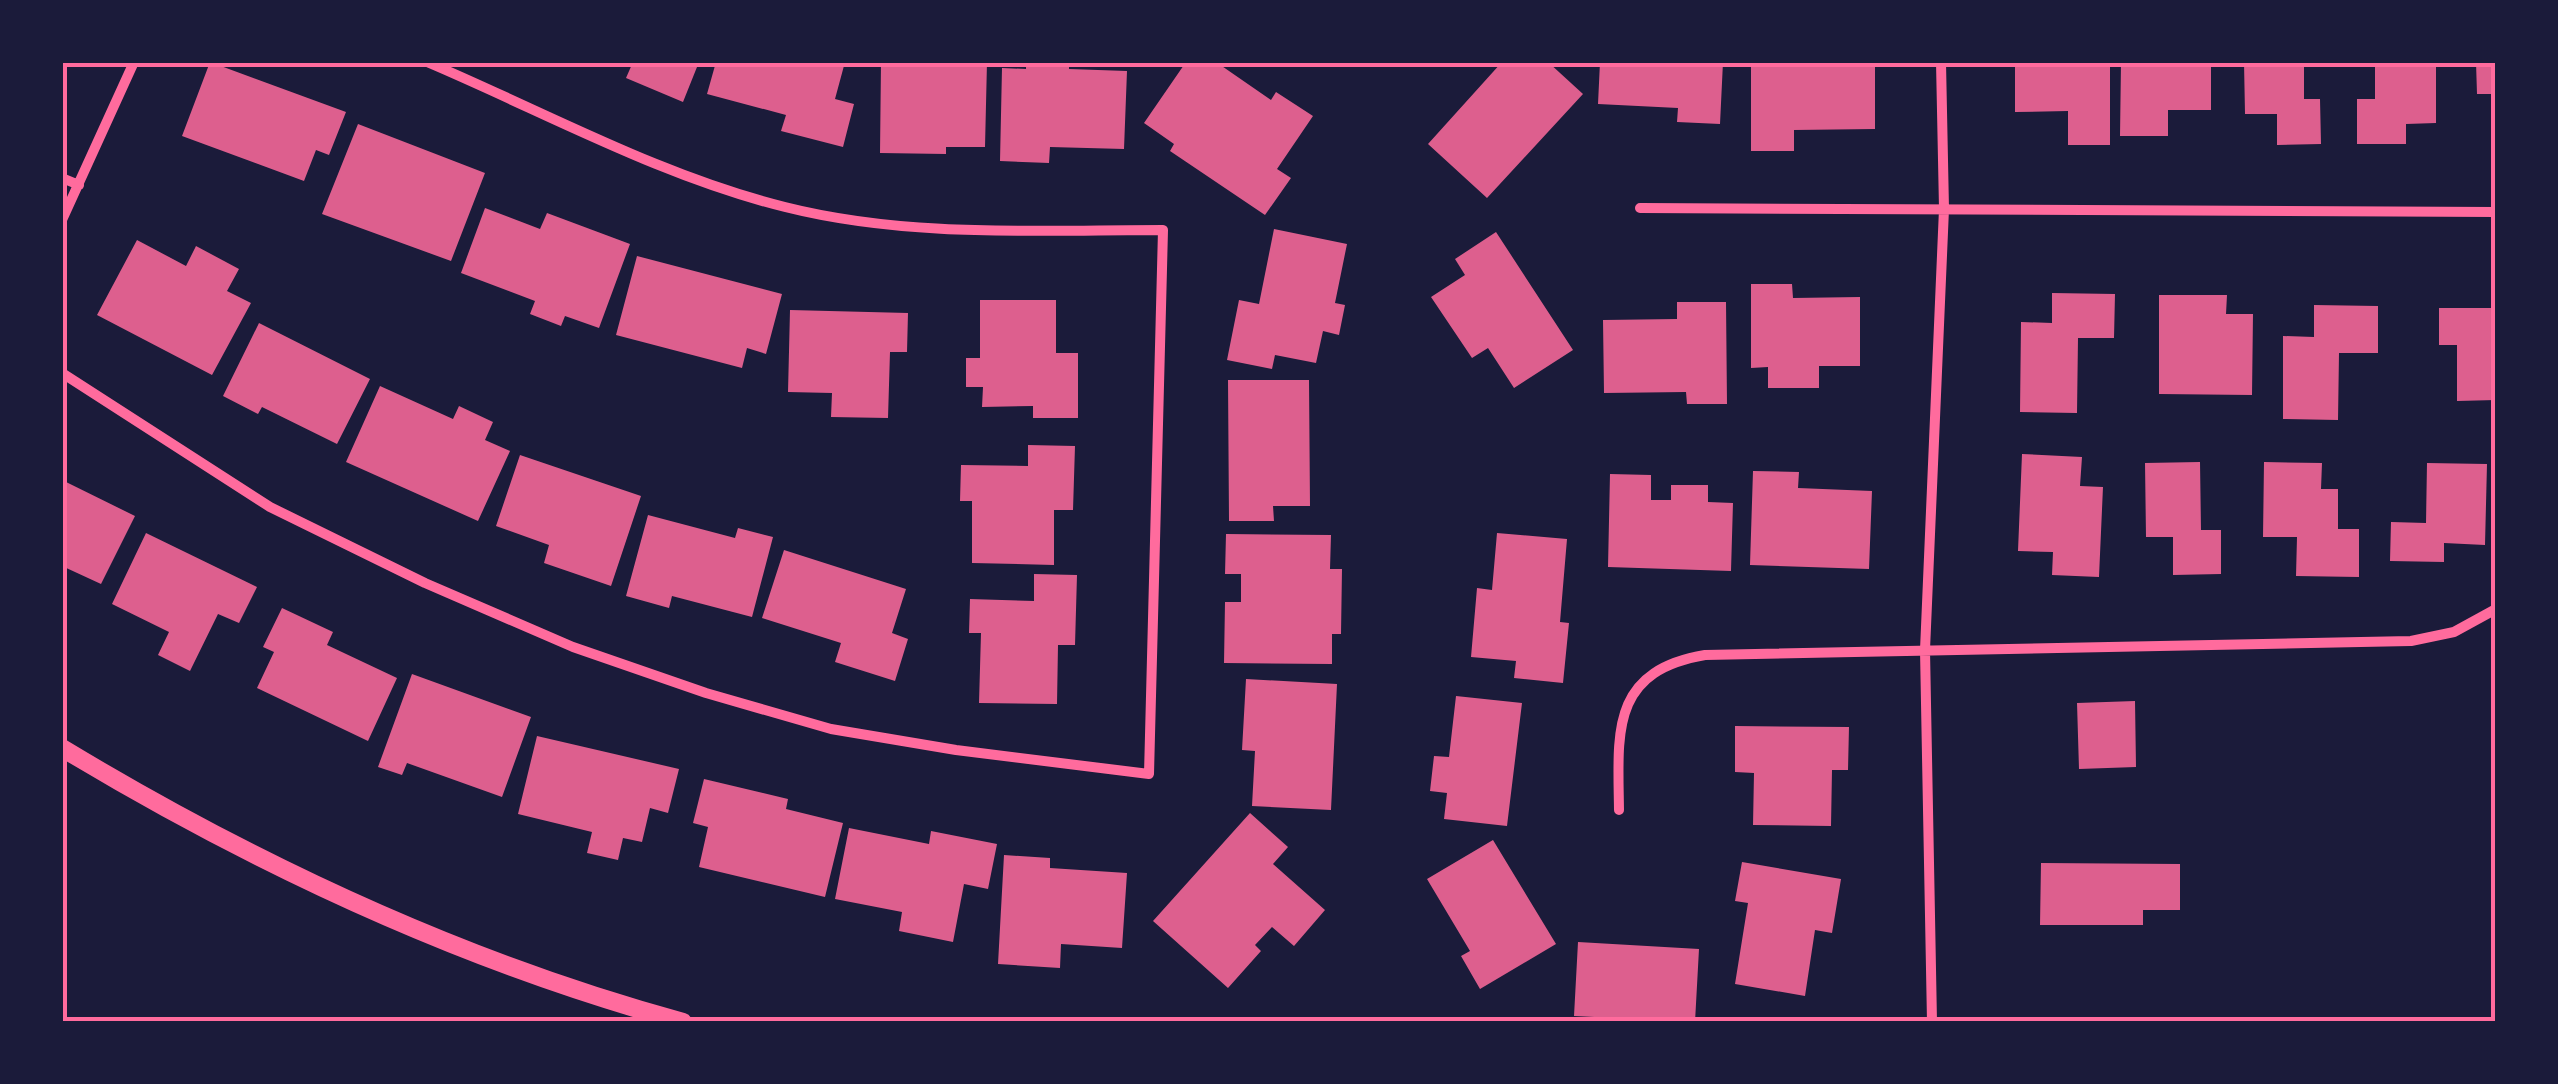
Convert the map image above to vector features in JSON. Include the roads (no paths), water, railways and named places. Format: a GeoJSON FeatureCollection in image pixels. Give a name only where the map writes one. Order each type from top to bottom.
{"type":"FeatureCollection","features":[{"type":"Feature","properties":{"kind":"street"},"geometry":{"type":"LineString","coordinates":[[62,220],[134,62]]}},
{"type":"Feature","properties":{"kind":"street"},"geometry":{"type":"LineString","coordinates":[[62,373],[270,507],[425,582],[573,647],[706,693],[832,729],[956,750],[1149,774],[1163,230],[957,230],[881,224],[788,208],[710,186],[426,62]]}},
{"type":"Feature","properties":{"kind":"street"},"geometry":{"type":"LineString","coordinates":[[1932,1022],[1926,650],[1944,209],[1941,62]]}},
{"type":"Feature","properties":{"kind":"street"},"geometry":{"type":"LineString","coordinates":[[62,178],[79,185]]}},
{"type":"Feature","properties":{"kind":"street"},"geometry":{"type":"LineString","coordinates":[[1640,208],[2496,212]]}},
{"type":"Feature","properties":{"kind":"street"},"geometry":{"type":"LineString","coordinates":[[1620,810],[1621,721],[1641,685],[1660,668],[1682,658],[1705,654],[2411,641],[2454,632],[2496,609]]}},
{"type":"Feature","properties":{"kind":"street"},"geometry":{"type":"LineString","coordinates":[[62,748],[208,831],[370,910],[524,972],[682,1022]]}}]}
